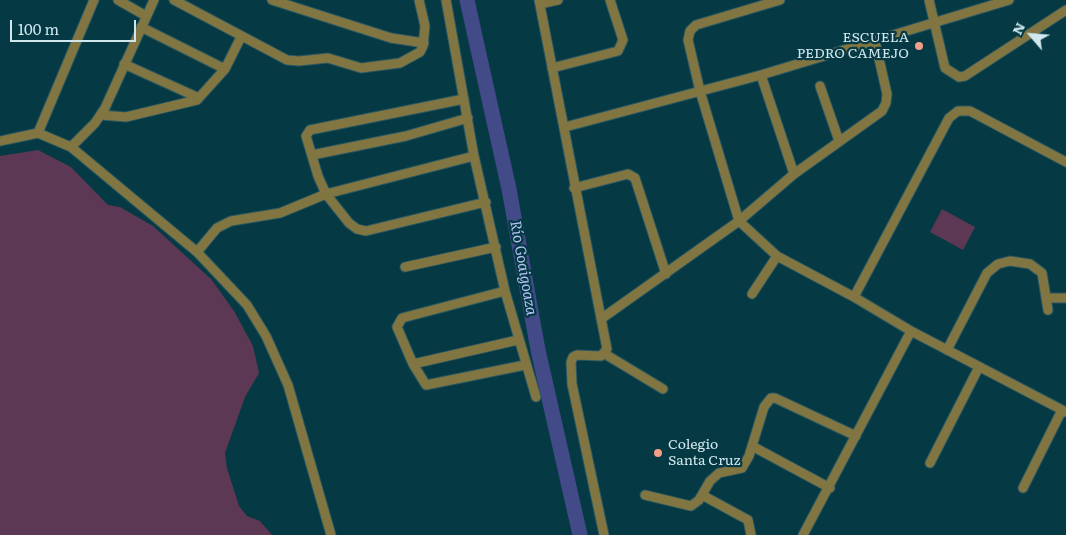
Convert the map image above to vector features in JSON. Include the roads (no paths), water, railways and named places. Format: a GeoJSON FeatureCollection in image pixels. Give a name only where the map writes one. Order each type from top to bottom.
{"type":"FeatureCollection","features":[{"type":"Feature","properties":{"kind":"street"},"geometry":{"type":"LineString","coordinates":[[38,133],[94,0]]}},
{"type":"Feature","properties":{"kind":"street"},"geometry":{"type":"LineString","coordinates":[[118,0],[146,16]]}},
{"type":"Feature","properties":{"kind":"street"},"geometry":{"type":"LineString","coordinates":[[71,148],[101,115],[154,0]]}},
{"type":"Feature","properties":{"kind":"street"},"geometry":{"type":"LineString","coordinates":[[174,0],[286,60],[299,61],[328,58],[361,68],[400,63],[417,55],[424,43],[426,26],[419,0]]}},
{"type":"Feature","properties":{"kind":"street"},"geometry":{"type":"LineString","coordinates":[[272,0],[391,38],[424,43]]}},
{"type":"Feature","properties":{"kind":"street"},"geometry":{"type":"LineString","coordinates":[[446,0],[474,156],[505,291],[525,365],[536,397]]}},
{"type":"Feature","properties":{"kind":"street"},"geometry":{"type":"LineString","coordinates":[[558,0],[539,2],[607,349],[605,354]]}},
{"type":"Feature","properties":{"kind":"street"},"geometry":{"type":"LineString","coordinates":[[552,68],[618,51],[623,40],[610,0]]}},
{"type":"Feature","properties":{"kind":"street"},"geometry":{"type":"LineString","coordinates":[[740,0],[742,10]]}},
{"type":"Feature","properties":{"kind":"street"},"geometry":{"type":"LineString","coordinates":[[780,0],[696,25],[690,31],[688,40],[700,91],[739,221],[777,256],[854,297],[911,331],[1064,411],[1023,488]]}},
{"type":"Feature","properties":{"kind":"street"},"geometry":{"type":"LineString","coordinates":[[930,0],[945,68],[953,75],[965,76],[1066,10]]}},
{"type":"Feature","properties":{"kind":"street"},"geometry":{"type":"LineString","coordinates":[[565,127],[761,75],[1009,0]]}},
{"type":"Feature","properties":{"kind":"street"},"geometry":{"type":"LineString","coordinates":[[141,28],[225,69]]}},
{"type":"Feature","properties":{"kind":"street"},"geometry":{"type":"LineString","coordinates":[[101,115],[126,118],[199,98],[225,69],[241,37]]}},
{"type":"Feature","properties":{"kind":"street"},"geometry":{"type":"LineString","coordinates":[[601,319],[739,221],[794,174],[882,110],[886,103],[887,94],[875,41]]}},
{"type":"Feature","properties":{"kind":"street"},"geometry":{"type":"LineString","coordinates":[[124,64],[199,98]]}},
{"type":"Feature","properties":{"kind":"street"},"geometry":{"type":"LineString","coordinates":[[761,75],[794,174]]}},
{"type":"Feature","properties":{"kind":"street"},"geometry":{"type":"LineString","coordinates":[[820,86],[839,141]]}},
{"type":"Feature","properties":{"kind":"street"},"geometry":{"type":"LineString","coordinates":[[464,99],[310,130],[306,136],[326,194],[349,223],[366,231],[486,202]]}},
{"type":"Feature","properties":{"kind":"street"},"geometry":{"type":"LineString","coordinates":[[854,297],[949,118],[958,111],[970,111],[1066,162]]}},
{"type":"Feature","properties":{"kind":"street"},"geometry":{"type":"LineString","coordinates":[[312,155],[406,136],[468,118]]}},
{"type":"Feature","properties":{"kind":"street"},"geometry":{"type":"LineString","coordinates":[[0,140],[38,133],[71,148],[197,252],[247,305],[266,336],[288,385],[330,535]]}},
{"type":"Feature","properties":{"kind":"street"},"geometry":{"type":"LineString","coordinates":[[197,252],[217,228],[232,221],[280,213],[326,194],[474,156]]}},
{"type":"Feature","properties":{"kind":"street"},"geometry":{"type":"LineString","coordinates":[[574,188],[628,174],[635,178],[666,274]]}},
{"type":"Feature","properties":{"kind":"street"},"geometry":{"type":"LineString","coordinates":[[405,267],[496,248]]}},
{"type":"Feature","properties":{"kind":"street"},"geometry":{"type":"LineString","coordinates":[[752,294],[777,256]]}},
{"type":"Feature","properties":{"kind":"street"},"geometry":{"type":"LineString","coordinates":[[947,350],[987,273],[998,264],[1010,261],[1030,264],[1042,273],[1048,298],[1048,310]]}},
{"type":"Feature","properties":{"kind":"street"},"geometry":{"type":"LineString","coordinates":[[505,291],[402,318],[397,327],[423,382],[430,386],[525,365]]}},
{"type":"Feature","properties":{"kind":"street"},"geometry":{"type":"LineString","coordinates":[[1048,298],[1066,298]]}},
{"type":"Feature","properties":{"kind":"street"},"geometry":{"type":"LineString","coordinates":[[803,535],[830,488],[911,331]]}},
{"type":"Feature","properties":{"kind":"street"},"geometry":{"type":"LineString","coordinates":[[413,364],[518,340]]}},
{"type":"Feature","properties":{"kind":"street"},"geometry":{"type":"LineString","coordinates":[[605,354],[663,388]]}},
{"type":"Feature","properties":{"kind":"street"},"geometry":{"type":"LineString","coordinates":[[604,535],[572,384],[571,362],[575,356],[601,356],[605,354]]}},
{"type":"Feature","properties":{"kind":"street"},"geometry":{"type":"LineString","coordinates":[[930,463],[979,367]]}},
{"type":"Feature","properties":{"kind":"street"},"geometry":{"type":"LineString","coordinates":[[645,496],[687,506],[696,503],[710,481],[718,473],[742,468],[752,446],[764,407],[768,400],[773,397],[856,436]]}},
{"type":"Feature","properties":{"kind":"street"},"geometry":{"type":"LineString","coordinates":[[752,446],[830,488]]}},
{"type":"Feature","properties":{"kind":"street"},"geometry":{"type":"LineString","coordinates":[[702,495],[748,520],[750,535]]}},
{"type":"Feature","properties":{"kind":"waterway","name":"Río Goaigoaza"},"geometry":{"type":"LineString","coordinates":[[467,0],[509,189],[538,350],[580,535]]}},
{"type":"Feature","properties":{"kind":"place","name":"ESCUELA PEDRO CAMEJO"},"geometry":{"type":"Point","coordinates":[919,46]}},
{"type":"Feature","properties":{"kind":"place","name":"Colegio Santa Cruz"},"geometry":{"type":"Point","coordinates":[658,453]}}]}
